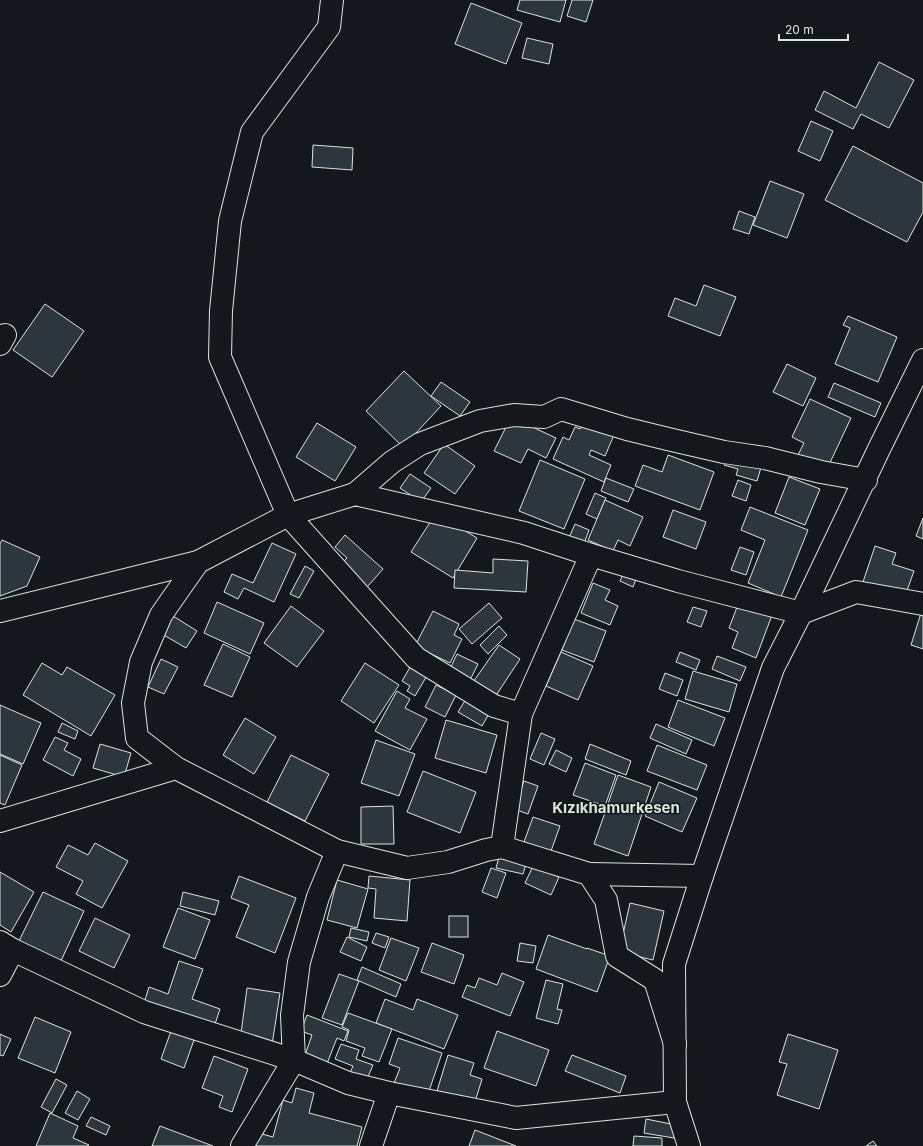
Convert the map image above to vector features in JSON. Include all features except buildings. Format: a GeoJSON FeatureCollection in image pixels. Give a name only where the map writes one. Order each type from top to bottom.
{"type":"FeatureCollection","features":[{"type":"Feature","properties":{"kind":"street"},"geometry":{"type":"LineString","coordinates":[[332,0],[329,27],[252,132],[230,221],[221,312],[220,357],[288,515],[416,658],[494,706],[521,714]]}},
{"type":"Feature","properties":{"kind":"street"},"geometry":{"type":"LineString","coordinates":[[689,1146],[675,1102],[674,964],[702,876],[773,668],[802,613],[866,480],[879,449],[923,360]]}},
{"type":"Feature","properties":{"kind":"street"},"geometry":{"type":"LineString","coordinates":[[0,612],[198,562],[288,515],[355,494],[392,462],[420,444],[480,421],[514,414],[544,417],[561,409],[628,430],[724,452],[764,458],[821,472],[866,480]]}},
{"type":"Feature","properties":{"kind":"street"},"geometry":{"type":"LineString","coordinates":[[355,494],[524,533],[678,581],[802,613],[856,592],[923,604]]}},
{"type":"Feature","properties":{"kind":"street"},"geometry":{"type":"LineString","coordinates":[[502,847],[521,714],[591,555]]}},
{"type":"Feature","properties":{"kind":"street"},"geometry":{"type":"LineString","coordinates":[[198,562],[161,615],[141,662],[133,703],[137,738],[176,768],[337,851],[407,868],[448,862],[486,850],[502,847],[589,874],[702,876]]}},
{"type":"Feature","properties":{"kind":"street"},"geometry":{"type":"LineString","coordinates":[[0,821],[176,768]]}},
{"type":"Feature","properties":{"kind":"street"},"geometry":{"type":"LineString","coordinates":[[242,1146],[294,1060],[292,1015],[299,962],[318,897],[337,851]]}},
{"type":"Feature","properties":{"kind":"street"},"geometry":{"type":"LineString","coordinates":[[589,874],[606,900],[617,956],[655,980],[675,1044]]}},
{"type":"Feature","properties":{"kind":"street"},"geometry":{"type":"LineString","coordinates":[[0,975],[7,946],[144,1012],[294,1060],[348,1083],[389,1093],[516,1118],[675,1102]]}},
{"type":"Feature","properties":{"kind":"street"},"geometry":{"type":"LineString","coordinates":[[371,1146],[389,1093]]}},
{"type":"Feature","properties":{"kind":"district","name":"Kızıkhamurkesen"},"geometry":{"type":"Point","coordinates":[616,808]}}]}
